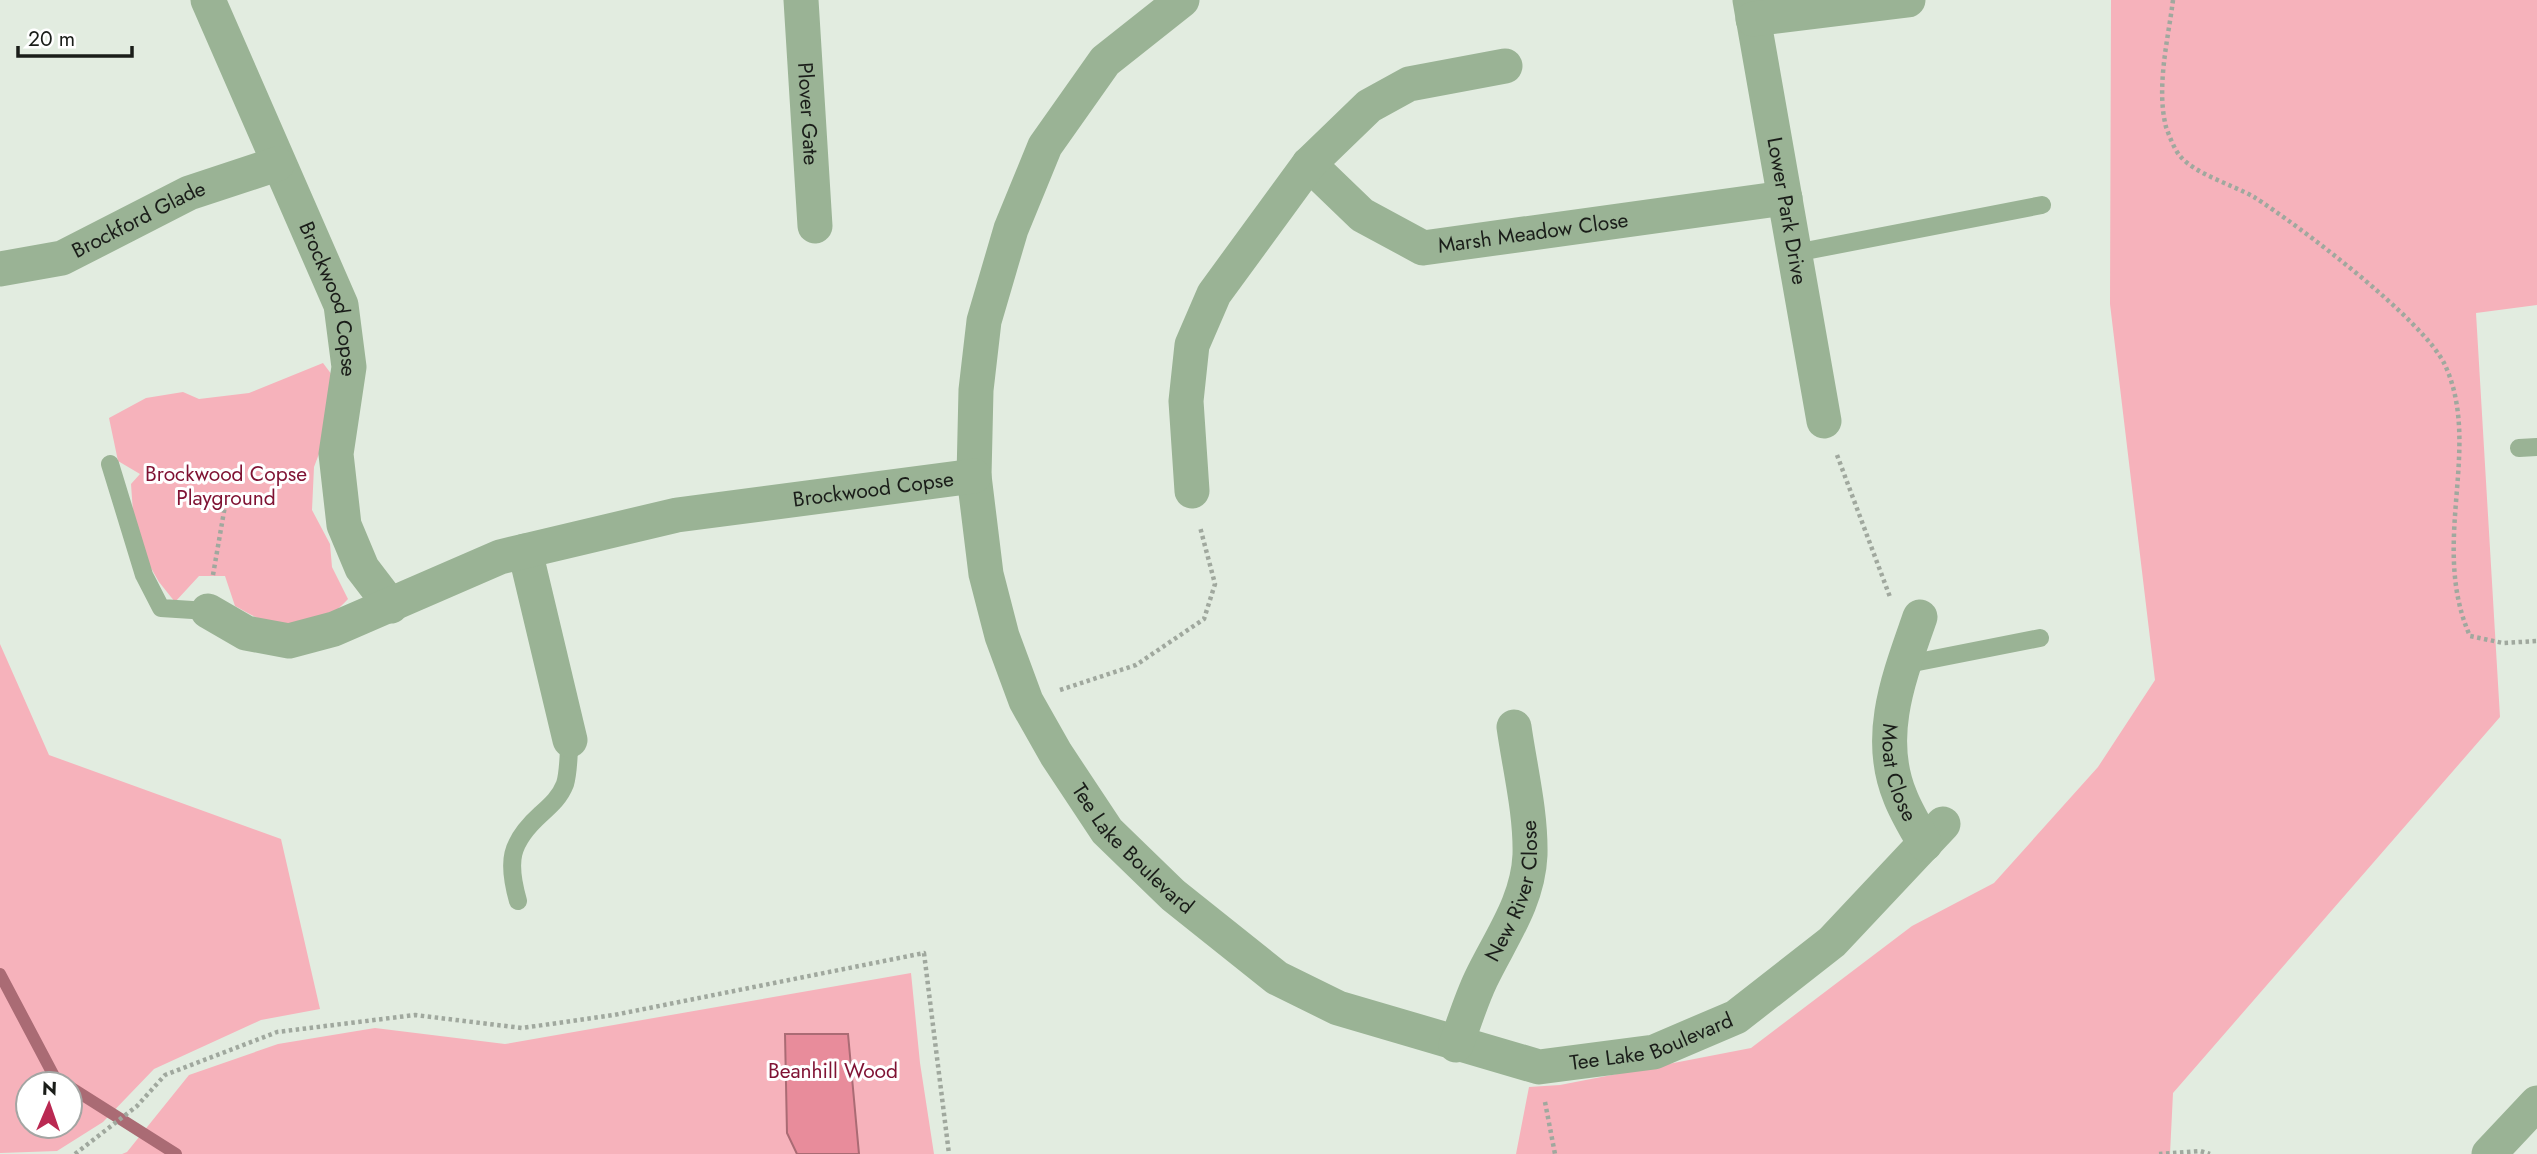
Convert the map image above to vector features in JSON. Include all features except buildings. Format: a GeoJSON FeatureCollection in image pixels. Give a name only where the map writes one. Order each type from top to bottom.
{"type":"FeatureCollection","features":[{"type":"Feature","properties":{"kind":"street","name":"Brockwood Copse"},"geometry":{"type":"LineString","coordinates":[[208,0],[277,164],[318,247],[341,305],[349,367],[336,454],[344,525],[362,568],[391,606]]}},
{"type":"Feature","properties":{"kind":"street","name":"Plover Gate"},"geometry":{"type":"LineString","coordinates":[[801,0],[815,226]]}},
{"type":"Feature","properties":{"kind":"street","name":"Tee Lake Boulevard"},"geometry":{"type":"LineString","coordinates":[[1182,0],[1105,61],[1045,146],[1011,229],[985,321],[976,390],[974,476],[986,574],[1002,636],[1026,701],[1056,754],[1107,831],[1173,895],[1277,978],[1338,1008],[1456,1045],[1539,1067],[1654,1052],[1736,1017],[1832,942],[1934,834]]}},
{"type":"Feature","properties":{"kind":"street"},"geometry":{"type":"LineString","coordinates":[[1751,10],[1908,0]]}},
{"type":"Feature","properties":{"kind":"street","name":"Lower Park Drive"},"geometry":{"type":"LineString","coordinates":[[1751,10],[1824,421]]}},
{"type":"Feature","properties":{"kind":"street"},"geometry":{"type":"LineString","coordinates":[[1192,491],[1186,401],[1192,345],[1214,294],[1309,164],[1369,106],[1409,84],[1505,66]]}},
{"type":"Feature","properties":{"kind":"street","name":"Brockford Glade"},"geometry":{"type":"LineString","coordinates":[[0,269],[62,258],[189,193],[277,164]]}},
{"type":"Feature","properties":{"kind":"street","name":"Marsh Meadow Close"},"geometry":{"type":"LineString","coordinates":[[1309,164],[1362,215],[1423,248],[1785,198]]}},
{"type":"Feature","properties":{"kind":"street","name":"Brockwood Copse"},"geometry":{"type":"LineString","coordinates":[[208,611],[246,634],[289,641],[334,629],[500,558],[525,551],[677,515],[974,476]]}},
{"type":"Feature","properties":{"kind":"street"},"geometry":{"type":"LineString","coordinates":[[525,551],[570,740]]}},
{"type":"Feature","properties":{"kind":"street","name":"Moat Close"},"geometry":{"type":"LineString","coordinates":[[1920,617],[1894,692],[1888,748],[1899,795],[1934,834]]}},
{"type":"Feature","properties":{"kind":"street","name":"New River Close"},"geometry":{"type":"LineString","coordinates":[[1456,1045],[1481,979],[1514,916],[1525,885],[1530,858],[1529,828],[1514,727]]}},
{"type":"Feature","properties":{"kind":"street"},"geometry":{"type":"LineString","coordinates":[[2489,1154],[2537,1103]]}},
{"type":"Feature","properties":{"kind":"lane"},"geometry":{"type":"LineString","coordinates":[[1795,253],[2042,205]]}},
{"type":"Feature","properties":{"kind":"lane"},"geometry":{"type":"LineString","coordinates":[[110,464],[144,575],[161,608],[208,611]]}},
{"type":"Feature","properties":{"kind":"lane"},"geometry":{"type":"LineString","coordinates":[[1903,665],[2040,638]]}},
{"type":"Feature","properties":{"kind":"lane"},"geometry":{"type":"LineString","coordinates":[[519,901],[510,873],[512,850],[533,821],[556,800],[565,783],[570,740]]}},
{"type":"Feature","properties":{"kind":"path"},"geometry":{"type":"LineString","coordinates":[[2173,0],[2162,96],[2167,128],[2180,156],[2213,178],[2253,197],[2335,256],[2417,329],[2444,362],[2457,397],[2459,423],[2452,549],[2459,611],[2470,636],[2502,643],[2537,641]]}},
{"type":"Feature","properties":{"kind":"path"},"geometry":{"type":"LineString","coordinates":[[1824,421],[1893,605],[1920,617]]}},
{"type":"Feature","properties":{"kind":"path"},"geometry":{"type":"LineString","coordinates":[[1026,701],[1136,664],[1204,619],[1214,584],[1192,491]]}},
{"type":"Feature","properties":{"kind":"path"},"geometry":{"type":"LineString","coordinates":[[208,611],[226,500]]}},
{"type":"Feature","properties":{"kind":"path"},"geometry":{"type":"LineString","coordinates":[[75,1154],[138,1106],[165,1075],[276,1032],[415,1015],[522,1028],[614,1015],[924,953],[948,1154]]}},
{"type":"Feature","properties":{"kind":"path"},"geometry":{"type":"LineString","coordinates":[[1539,1067],[1555,1154]]}},
{"type":"Feature","properties":{"kind":"path"},"geometry":{"type":"LineString","coordinates":[[2159,1154],[2200,1151],[2210,1154]]}},
{"type":"Feature","properties":{"kind":"green space"},"geometry":{"type":"Polygon","coordinates":[[[2111,0],[2537,0],[2537,305],[2476,313],[2500,717],[2173,1093],[2170,1154],[1516,1154],[1529,1087],[1560,1085],[1751,1048],[1912,926],[1994,883],[2098,767],[2155,680],[2110,304],[2111,0]]]}},
{"type":"Feature","properties":{"kind":"green space","name":"Brockwood Copse Playground"},"geometry":{"type":"Polygon","coordinates":[[[323,363],[335,379],[331,422],[314,467],[312,510],[330,544],[332,567],[348,599],[320,622],[307,628],[294,629],[267,622],[235,606],[225,576],[199,576],[175,602],[159,582],[135,540],[131,484],[140,474],[118,461],[109,418],[146,398],[183,392],[199,399],[249,393],[323,363]]]}},
{"type":"Feature","properties":{"kind":"green space"},"geometry":{"type":"Polygon","coordinates":[[[0,644],[49,755],[281,839],[320,1009],[261,1020],[154,1069],[103,1122],[84,1134],[84,1070],[14,1070],[14,1140],[74,1140],[57,1151],[0,1153],[0,644]]]}},
{"type":"Feature","properties":{"kind":"green space","name":"Beanhill Wood"},"geometry":{"type":"Polygon","coordinates":[[[911,973],[920,1063],[934,1154],[122,1154],[127,1152],[189,1075],[278,1044],[375,1028],[505,1044],[911,973]]]}},
{"type":"Feature","properties":{"kind":"shaded area"},"geometry":{"type":"Polygon","coordinates":[[[785,1034],[848,1034],[859,1154],[797,1154],[787,1133],[785,1034]]]}},
{"type":"Feature","properties":{"kind":"waterway"},"geometry":{"type":"LineString","coordinates":[[0,974],[51,1070]]}},
{"type":"Feature","properties":{"kind":"waterway"},"geometry":{"type":"LineString","coordinates":[[84,1096],[176,1154]]}}]}
